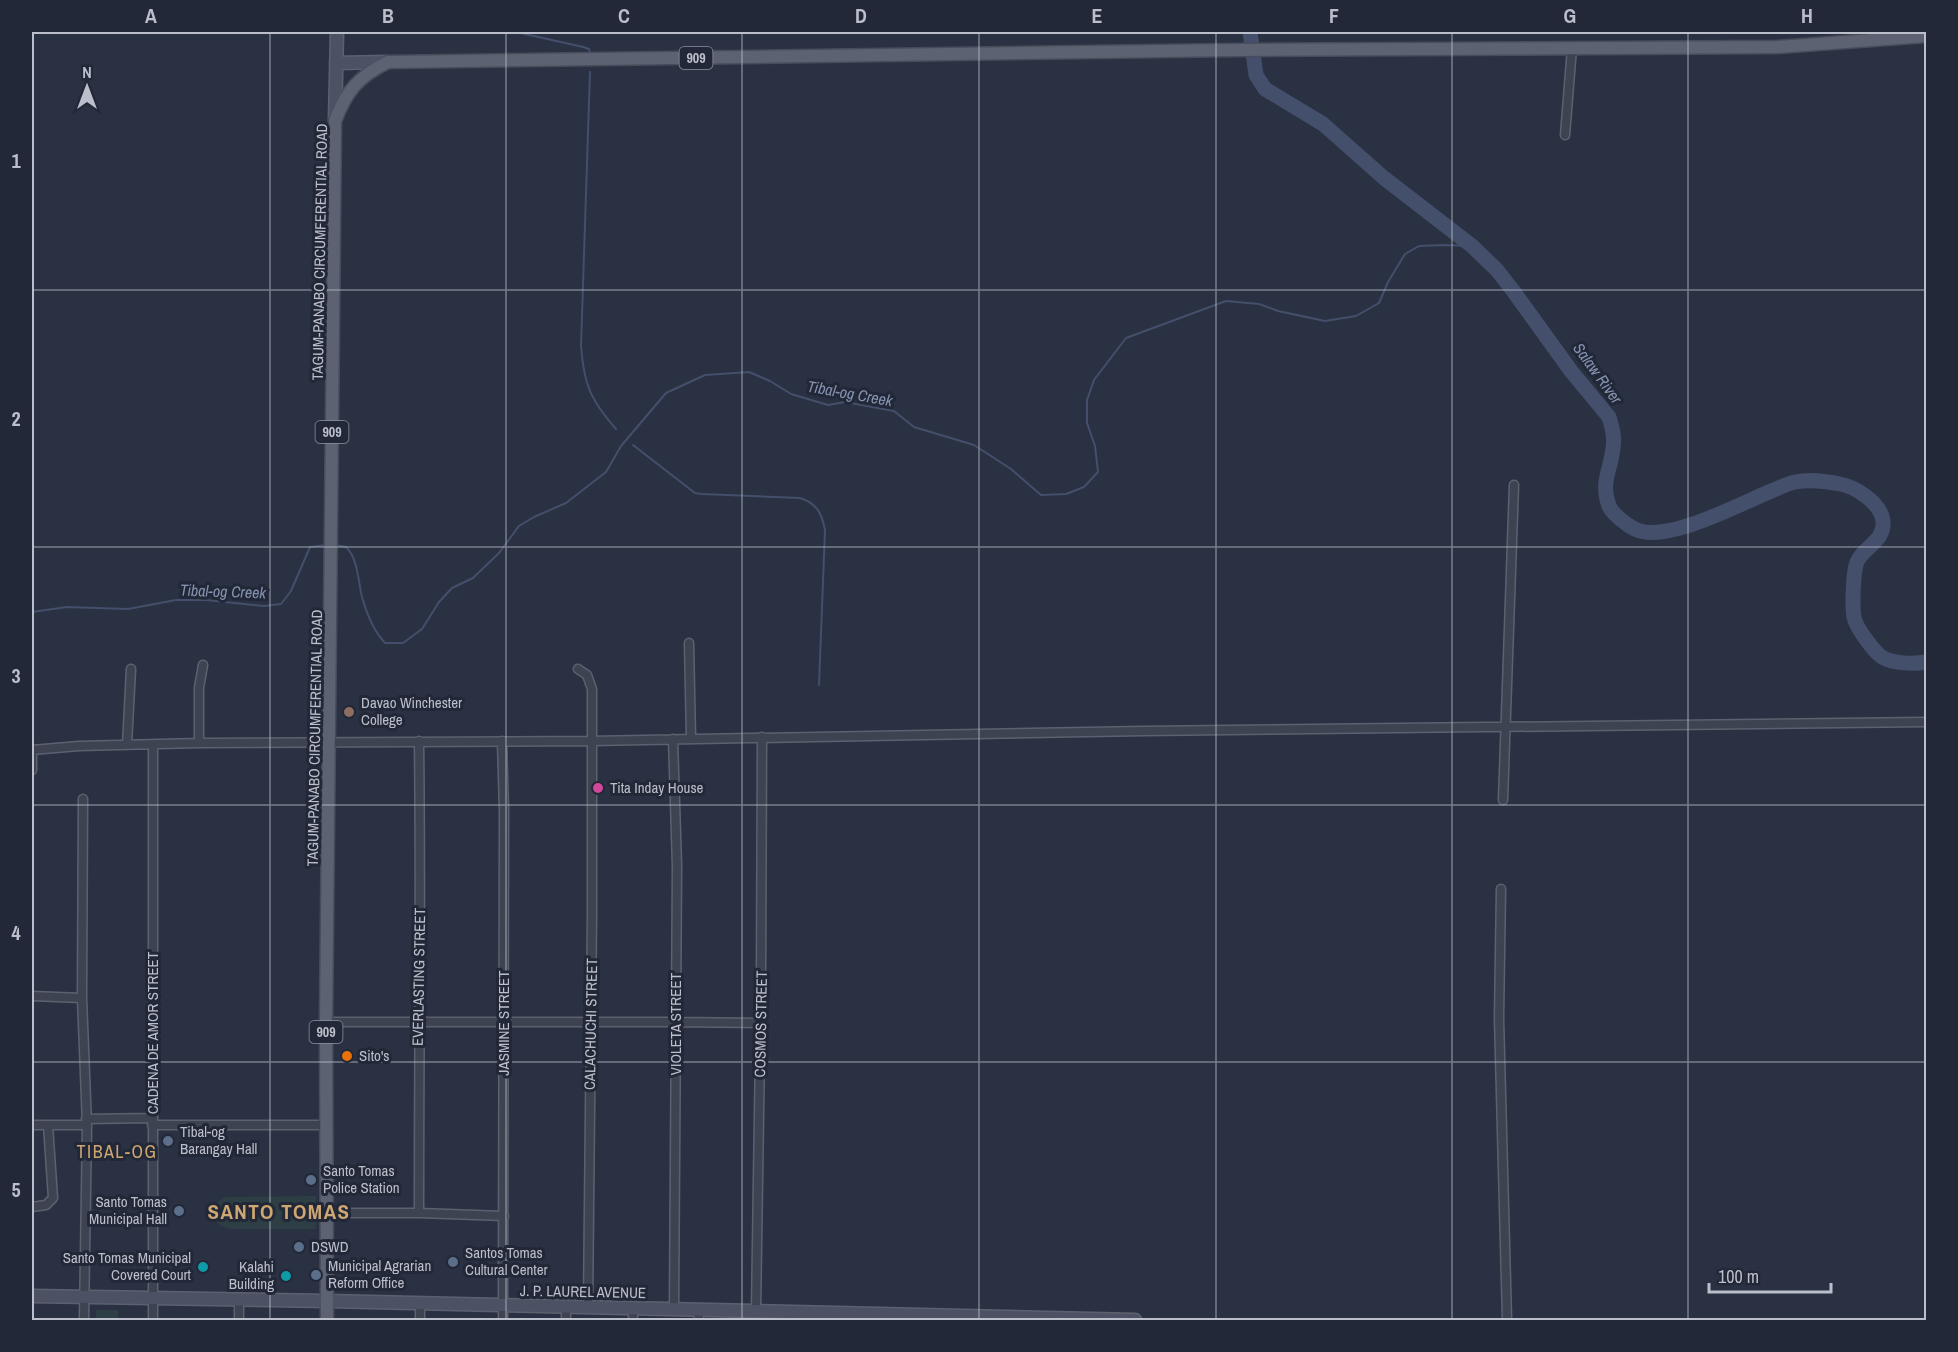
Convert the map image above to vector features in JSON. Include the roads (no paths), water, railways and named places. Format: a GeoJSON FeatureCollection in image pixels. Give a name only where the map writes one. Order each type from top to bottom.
{"type":"FeatureCollection","features":[{"type":"Feature","properties":{"kind":"main road","name":"909"},"geometry":{"type":"LineString","coordinates":[[388,62],[1235,50],[1777,47],[1926,36]]}},
{"type":"Feature","properties":{"kind":"main road","name":"TAGUM-PANABO CIRCUMFERENTIAL ROAD"},"geometry":{"type":"LineString","coordinates":[[327,1320],[326,1022],[335,121],[353,85],[388,62]]}},
{"type":"Feature","properties":{"kind":"street"},"geometry":{"type":"LineString","coordinates":[[335,121],[337,32]]}},
{"type":"Feature","properties":{"kind":"street"},"geometry":{"type":"LineString","coordinates":[[1565,135],[1572,48]]}},
{"type":"Feature","properties":{"kind":"street"},"geometry":{"type":"LineString","coordinates":[[336,63],[388,62]]}},
{"type":"Feature","properties":{"kind":"street"},"geometry":{"type":"LineString","coordinates":[[1503,800],[1514,485]]}},
{"type":"Feature","properties":{"kind":"street"},"geometry":{"type":"LineString","coordinates":[[689,643],[691,738]]}},
{"type":"Feature","properties":{"kind":"street"},"geometry":{"type":"LineString","coordinates":[[199,743],[199,688],[203,665]]}},
{"type":"Feature","properties":{"kind":"street"},"geometry":{"type":"LineString","coordinates":[[127,745],[131,669]]}},
{"type":"Feature","properties":{"kind":"street","name":"CALACHUCHI STREET"},"geometry":{"type":"LineString","coordinates":[[578,669],[590,680],[592,689],[588,1307]]}},
{"type":"Feature","properties":{"kind":"street"},"geometry":{"type":"LineString","coordinates":[[32,770],[32,750],[199,743],[591,741],[1926,722]]}},
{"type":"Feature","properties":{"kind":"street","name":"COSMOS STREET"},"geometry":{"type":"LineString","coordinates":[[762,737],[761,1023],[764,1314]]}},
{"type":"Feature","properties":{"kind":"street","name":"VIOLETA STREET"},"geometry":{"type":"LineString","coordinates":[[673,739],[677,866],[674,1309]]}},
{"type":"Feature","properties":{"kind":"street","name":"EVERLASTING STREET"},"geometry":{"type":"LineString","coordinates":[[419,741],[421,877],[418,1023],[419,1213]]}},
{"type":"Feature","properties":{"kind":"street","name":"JASMINE STREET"},"geometry":{"type":"LineString","coordinates":[[502,741],[504,811],[503,1320]]}},
{"type":"Feature","properties":{"kind":"street","name":"CADENA DE AMOR STREET"},"geometry":{"type":"LineString","coordinates":[[153,745],[153,1320]]}},
{"type":"Feature","properties":{"kind":"street"},"geometry":{"type":"LineString","coordinates":[[83,800],[82,998],[86,1122],[84,1320]]}},
{"type":"Feature","properties":{"kind":"street"},"geometry":{"type":"LineString","coordinates":[[1501,889],[1499,1018],[1506,1320]]}},
{"type":"Feature","properties":{"kind":"street"},"geometry":{"type":"LineString","coordinates":[[32,996],[82,998]]}},
{"type":"Feature","properties":{"kind":"street"},"geometry":{"type":"LineString","coordinates":[[326,1022],[761,1023]]}},
{"type":"Feature","properties":{"kind":"street"},"geometry":{"type":"LineString","coordinates":[[32,1125],[152,1122],[327,1125]]}},
{"type":"Feature","properties":{"kind":"street"},"geometry":{"type":"LineString","coordinates":[[32,1207],[46,1206],[53,1198],[48,1125]]}},
{"type":"Feature","properties":{"kind":"street"},"geometry":{"type":"LineString","coordinates":[[327,1213],[504,1216]]}},
{"type":"Feature","properties":{"kind":"street","name":"J. P. LAUREL AVENUE"},"geometry":{"type":"LineString","coordinates":[[32,1296],[588,1307],[633,1314],[674,1309],[699,1315],[1135,1320]]}},
{"type":"Feature","properties":{"kind":"street"},"geometry":{"type":"LineString","coordinates":[[239,1300],[239,1320]]}},
{"type":"Feature","properties":{"kind":"street"},"geometry":{"type":"LineString","coordinates":[[420,1303],[420,1320]]}},
{"type":"Feature","properties":{"kind":"street"},"geometry":{"type":"LineString","coordinates":[[566,1307],[566,1320]]}},
{"type":"Feature","properties":{"kind":"waterway"},"geometry":{"type":"LineString","coordinates":[[516,32],[583,47],[589,49],[590,52]]}},
{"type":"Feature","properties":{"kind":"waterway","name":"Salaw River"},"geometry":{"type":"LineString","coordinates":[[1250,32],[1256,75],[1265,89],[1323,124],[1384,178],[1472,246],[1497,270],[1571,371],[1609,417],[1614,444],[1606,490],[1609,506],[1617,516],[1640,531],[1669,531],[1705,520],[1795,482],[1823,481],[1853,489],[1873,502],[1883,521],[1881,534],[1857,562],[1853,597],[1855,621],[1865,638],[1882,657],[1904,663],[1926,662]]}},
{"type":"Feature","properties":{"kind":"waterway"},"geometry":{"type":"LineString","coordinates":[[590,72],[581,346],[584,371],[590,391],[600,409],[616,429]]}},
{"type":"Feature","properties":{"kind":"waterway","name":"Tibal-og Creek"},"geometry":{"type":"LineString","coordinates":[[336,545],[346,547],[353,557],[364,604],[377,633],[385,643],[403,643],[422,629],[439,602],[452,588],[473,578],[499,553],[519,526],[566,503],[606,472],[621,446],[666,393],[705,375],[749,372],[791,394],[828,405],[845,402],[894,411],[914,427],[974,445],[1011,469],[1041,495],[1066,494],[1084,487],[1098,472],[1095,446],[1087,423],[1087,400],[1094,380],[1126,338],[1226,301],[1259,304],[1278,311],[1325,321],[1356,316],[1379,303],[1388,282],[1405,254],[1419,246],[1472,246]]}},
{"type":"Feature","properties":{"kind":"waterway"},"geometry":{"type":"LineString","coordinates":[[633,445],[695,493],[800,498],[815,506],[825,530],[819,685]]}},
{"type":"Feature","properties":{"kind":"waterway","name":"Tibal-og Creek"},"geometry":{"type":"LineString","coordinates":[[32,612],[67,607],[128,609],[176,600],[206,600],[264,606],[281,604],[291,591],[310,547],[327,545]]}},
{"type":"Feature","properties":{"kind":"place","name":"Davao Winchester College"},"geometry":{"type":"Point","coordinates":[349,712]}},
{"type":"Feature","properties":{"kind":"place","name":"Tita Inday House"},"geometry":{"type":"Point","coordinates":[598,788]}},
{"type":"Feature","properties":{"kind":"place","name":"Sito's"},"geometry":{"type":"Point","coordinates":[347,1056]}},
{"type":"Feature","properties":{"kind":"place","name":"Tibal-og Barangay Hall"},"geometry":{"type":"Point","coordinates":[168,1141]}},
{"type":"Feature","properties":{"kind":"place","name":"Santo Tomas Police Station"},"geometry":{"type":"Point","coordinates":[311,1180]}},
{"type":"Feature","properties":{"kind":"place","name":"Santo Tomas Municipal Hall"},"geometry":{"type":"Point","coordinates":[179,1211]}},
{"type":"Feature","properties":{"kind":"place","name":"DSWD"},"geometry":{"type":"Point","coordinates":[299,1247]}},
{"type":"Feature","properties":{"kind":"place","name":"Santos Tomas Cultural Center"},"geometry":{"type":"Point","coordinates":[453,1262]}},
{"type":"Feature","properties":{"kind":"place","name":"Santo Tomas Municipal Covered Court"},"geometry":{"type":"Point","coordinates":[203,1267]}},
{"type":"Feature","properties":{"kind":"place","name":"Municipal Agrarian Reform Office"},"geometry":{"type":"Point","coordinates":[316,1275]}},
{"type":"Feature","properties":{"kind":"place","name":"Kalahi Building"},"geometry":{"type":"Point","coordinates":[286,1276]}},
{"type":"Feature","properties":{"kind":"district","name":"TIBAL-OG"},"geometry":{"type":"Point","coordinates":[117,1152]}},
{"type":"Feature","properties":{"kind":"district","name":"SANTO TOMAS"},"geometry":{"type":"Point","coordinates":[279,1212]}}]}
